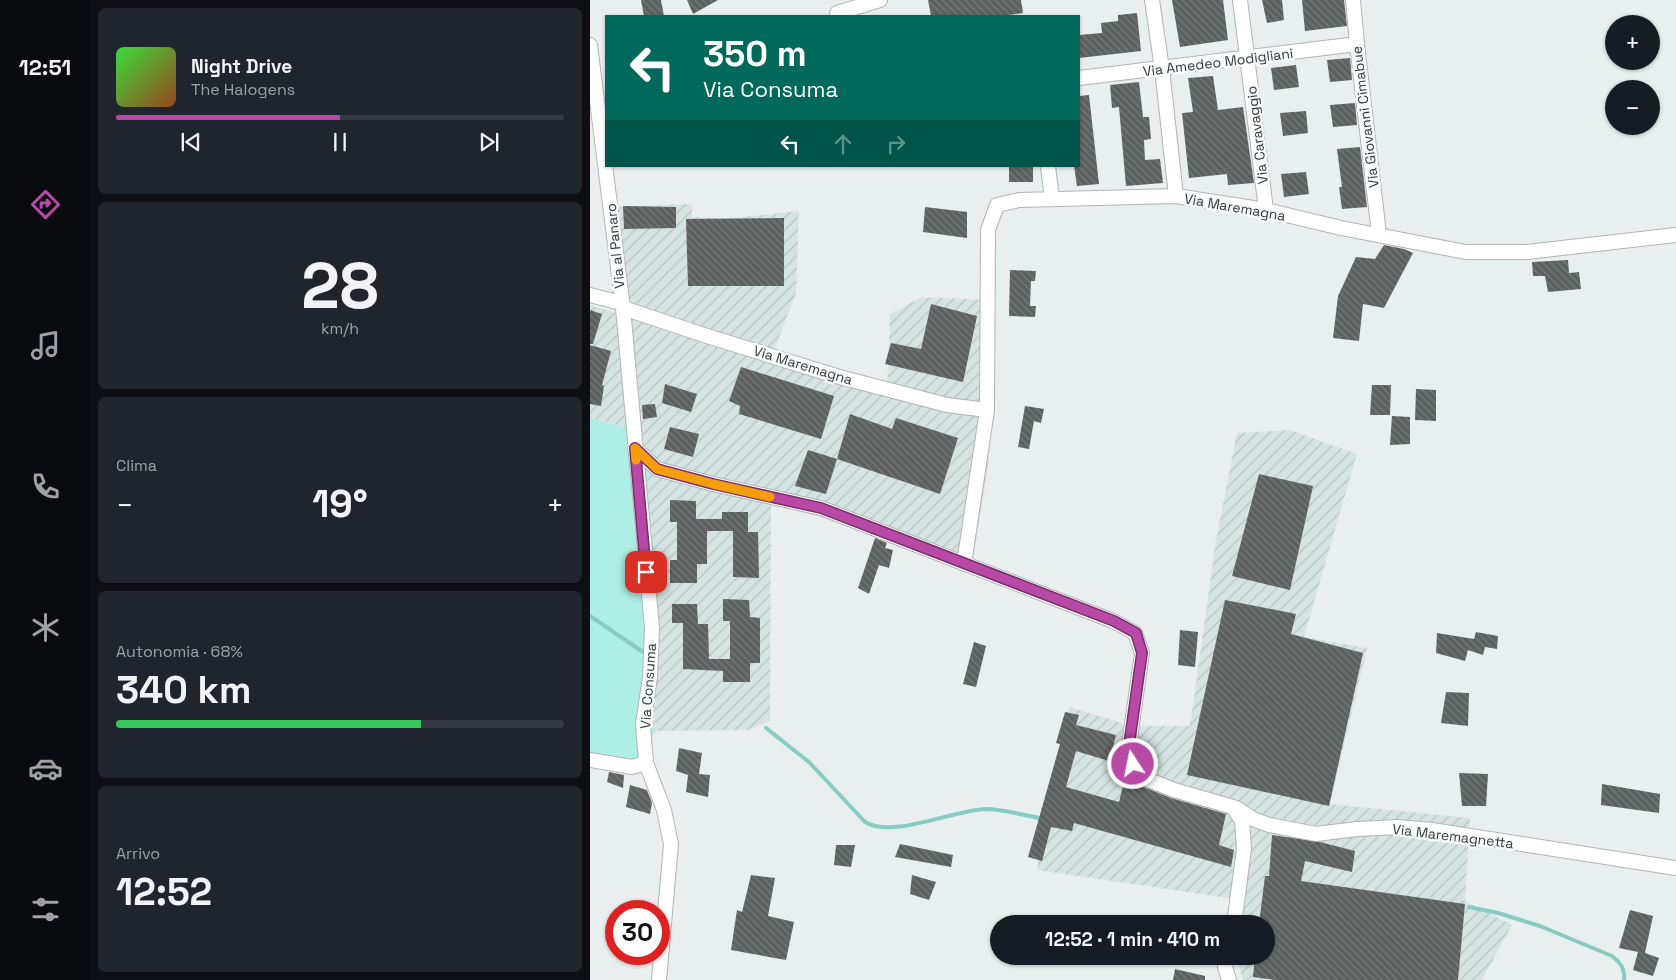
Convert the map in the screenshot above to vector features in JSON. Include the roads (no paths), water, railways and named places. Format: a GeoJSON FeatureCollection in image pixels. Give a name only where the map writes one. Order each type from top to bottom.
{"type":"FeatureCollection","features":[{"type":"Feature","properties":{"kind":"street"},"geometry":{"type":"LineString","coordinates":[[837,13],[880,0]]}},
{"type":"Feature","properties":{"kind":"street"},"geometry":{"type":"LineString","coordinates":[[1152,0],[1162,69],[1176,196]]}},
{"type":"Feature","properties":{"kind":"street","name":"Via Caravaggio"},"geometry":{"type":"LineString","coordinates":[[1240,0],[1266,210]]}},
{"type":"Feature","properties":{"kind":"street","name":"Via Giovanni Cimabue"},"geometry":{"type":"LineString","coordinates":[[1353,0],[1379,234]]}},
{"type":"Feature","properties":{"kind":"street","name":"Via Amedeo Modigliani"},"geometry":{"type":"LineString","coordinates":[[1080,78],[1357,44]]}},
{"type":"Feature","properties":{"kind":"street","name":"Via al Panaro"},"geometry":{"type":"LineString","coordinates":[[590,45],[605,161]]}},
{"type":"Feature","properties":{"kind":"street","name":"Via al Panaro"},"geometry":{"type":"LineString","coordinates":[[606,167],[622,306],[635,448]]}},
{"type":"Feature","properties":{"kind":"street"},"geometry":{"type":"LineString","coordinates":[[1048,167],[1052,199]]}},
{"type":"Feature","properties":{"kind":"street","name":"Via Maremagna"},"geometry":{"type":"LineString","coordinates":[[964,564],[987,410],[988,230],[997,205],[1019,200],[1176,196],[1266,210],[1466,252],[1527,252],[1676,235]]}},
{"type":"Feature","properties":{"kind":"street","name":"Via Maremagna"},"geometry":{"type":"LineString","coordinates":[[590,295],[706,336],[836,376],[947,405],[987,410]]}},
{"type":"Feature","properties":{"kind":"street"},"geometry":{"type":"LineString","coordinates":[[635,448],[657,469],[713,484],[821,508],[964,564]]}},
{"type":"Feature","properties":{"kind":"street","name":"Via Consuma"},"geometry":{"type":"LineString","coordinates":[[635,448],[652,628],[650,677],[643,724],[646,763],[664,810],[671,844],[659,980]]}},
{"type":"Feature","properties":{"kind":"street","name":"Via Maremagnetta"},"geometry":{"type":"LineString","coordinates":[[964,564],[1114,621],[1136,633],[1142,653],[1128,752],[1139,776],[1174,790],[1233,807],[1253,820],[1316,834],[1357,829],[1406,828],[1676,868]]}},
{"type":"Feature","properties":{"kind":"street"},"geometry":{"type":"LineString","coordinates":[[590,760],[632,767],[646,763]]}},
{"type":"Feature","properties":{"kind":"street"},"geometry":{"type":"LineString","coordinates":[[1233,807],[1242,821],[1244,849],[1235,915]]}},
{"type":"Feature","properties":{"kind":"waterway"},"geometry":{"type":"LineString","coordinates":[[590,616],[643,652]]}},
{"type":"Feature","properties":{"kind":"waterway"},"geometry":{"type":"LineString","coordinates":[[766,728],[809,762],[865,822],[877,826],[907,826],[986,809],[1039,818]]}},
{"type":"Feature","properties":{"kind":"waterway"},"geometry":{"type":"LineString","coordinates":[[1469,907],[1498,913],[1540,926],[1612,956],[1622,966],[1624,980]]}}]}
